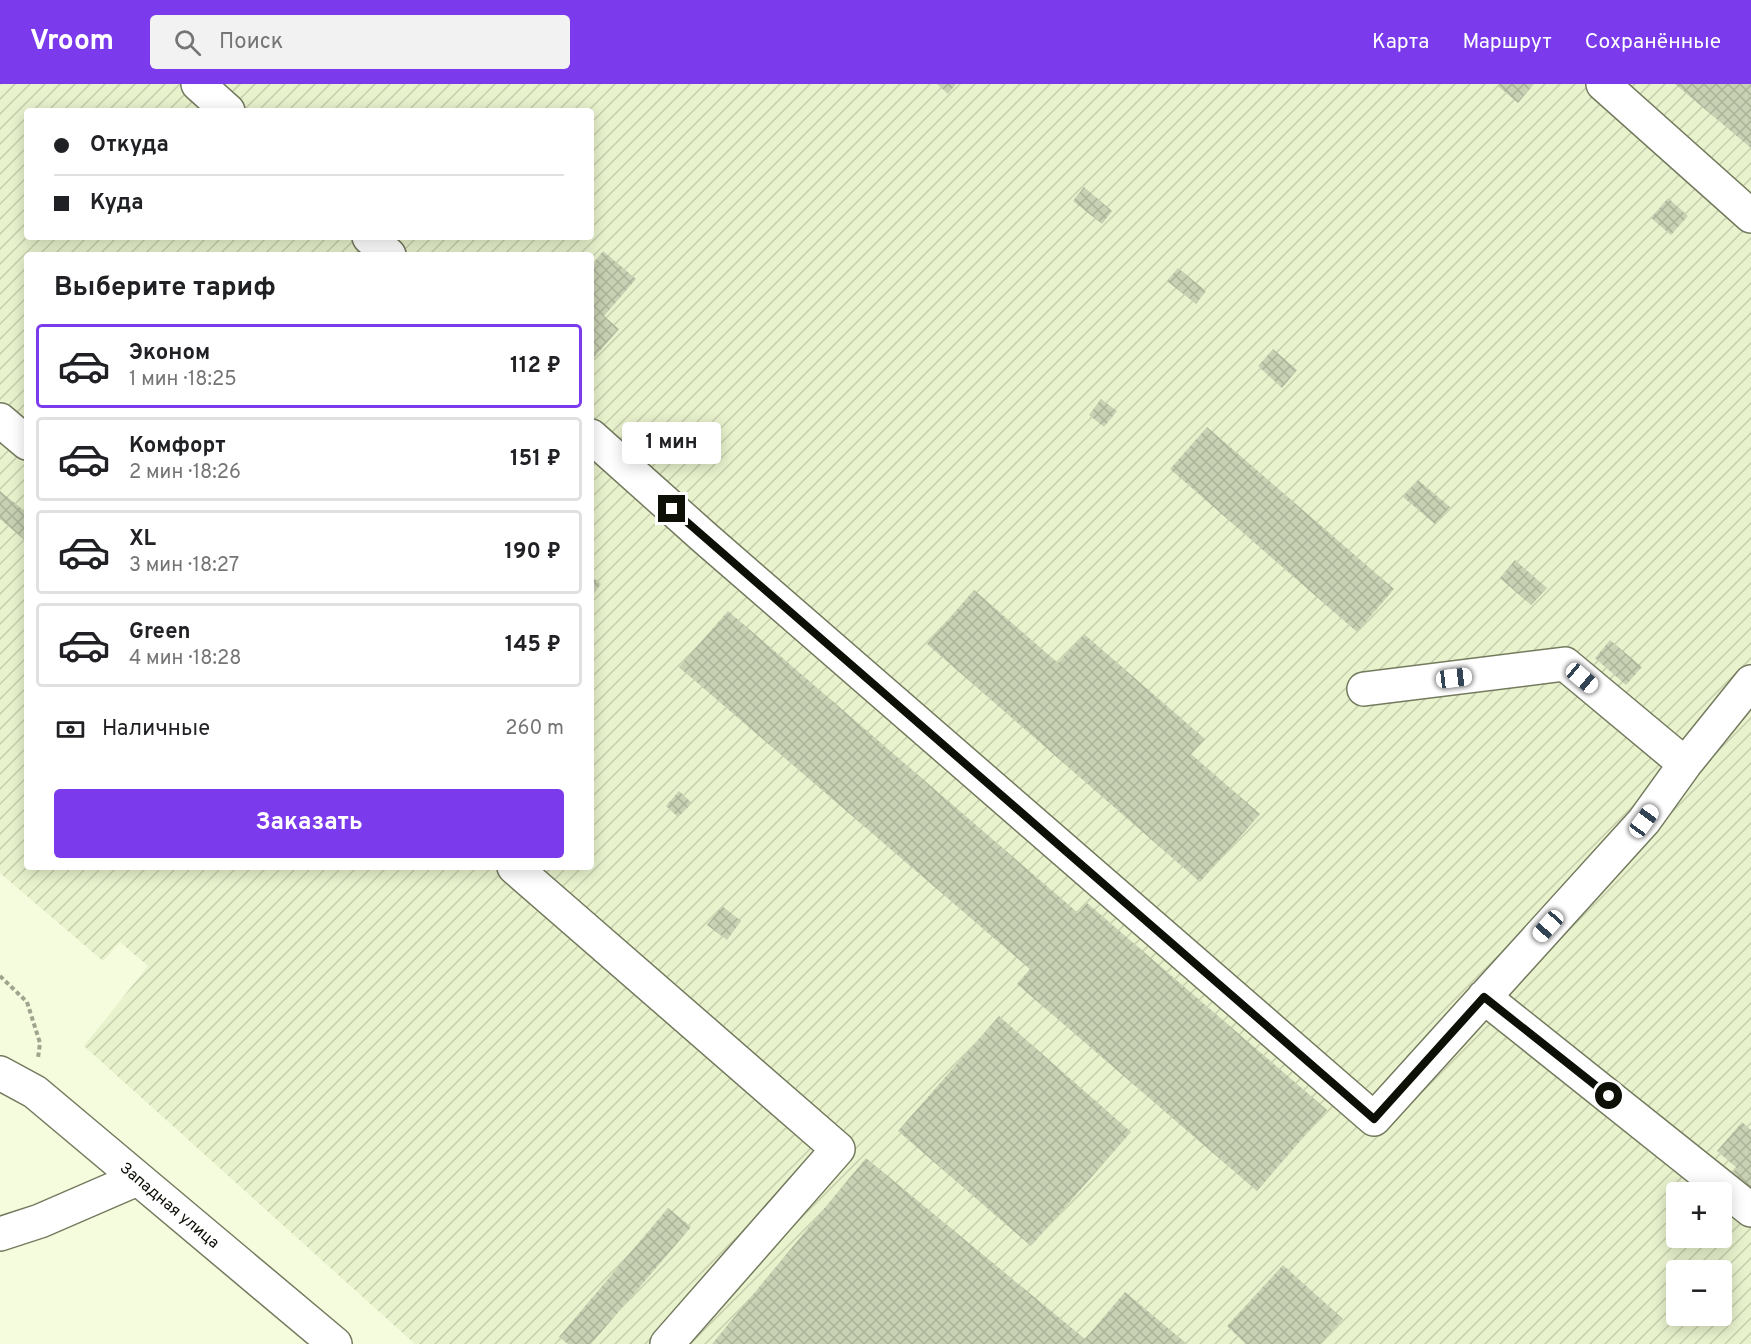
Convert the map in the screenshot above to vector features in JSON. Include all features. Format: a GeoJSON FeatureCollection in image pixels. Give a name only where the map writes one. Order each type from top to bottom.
{"type":"FeatureCollection","features":[{"type":"Feature","properties":{"kind":"street"},"geometry":{"type":"LineString","coordinates":[[198,84],[225,108]]}},
{"type":"Feature","properties":{"kind":"street"},"geometry":{"type":"LineString","coordinates":[[1603,84],[1751,216]]}},
{"type":"Feature","properties":{"kind":"street"},"geometry":{"type":"LineString","coordinates":[[372,240],[386,252]]}},
{"type":"Feature","properties":{"kind":"street"},"geometry":{"type":"LineString","coordinates":[[0,420],[24,440]]}},
{"type":"Feature","properties":{"kind":"street"},"geometry":{"type":"LineString","coordinates":[[594,439],[705,538],[1374,1119],[1644,821],[1685,764],[1751,682]]}},
{"type":"Feature","properties":{"kind":"street"},"geometry":{"type":"LineString","coordinates":[[1364,689],[1565,664],[1685,764]]}},
{"type":"Feature","properties":{"kind":"street"},"geometry":{"type":"LineString","coordinates":[[517,870],[838,1149],[667,1344]]}},
{"type":"Feature","properties":{"kind":"street"},"geometry":{"type":"LineString","coordinates":[[1484,997],[1751,1210]]}},
{"type":"Feature","properties":{"kind":"street","name":"Западная улица"},"geometry":{"type":"LineString","coordinates":[[0,1073],[35,1092],[335,1344]]}},
{"type":"Feature","properties":{"kind":"street"},"geometry":{"type":"LineString","coordinates":[[0,1234],[40,1221],[137,1179]]}},
{"type":"Feature","properties":{"kind":"path"},"geometry":{"type":"LineString","coordinates":[[0,976],[27,1002],[40,1044],[35,1092]]}},
{"type":"Feature","properties":{"kind":"shaded area"},"geometry":{"type":"Polygon","coordinates":[[[0,84],[1751,84],[1751,1344],[415,1344],[84,1046],[148,966],[120,942],[103,961],[0,873],[0,84]]]}},
{"type":"Feature","properties":{"kind":"building"},"geometry":{"type":"Polygon","coordinates":[[[937,84],[956,84],[948,94],[937,84]]]}},
{"type":"Feature","properties":{"kind":"building"},"geometry":{"type":"Polygon","coordinates":[[[1500,84],[1534,84],[1518,103],[1498,86],[1500,84]]]}},
{"type":"Feature","properties":{"kind":"building"},"geometry":{"type":"Polygon","coordinates":[[[1675,84],[1751,84],[1751,148],[1675,84]]]}},
{"type":"Feature","properties":{"kind":"building"},"geometry":{"type":"Polygon","coordinates":[[[1084,187],[1112,211],[1102,224],[1073,201],[1084,187]]]}},
{"type":"Feature","properties":{"kind":"building"},"geometry":{"type":"Polygon","coordinates":[[[1668,198],[1688,216],[1671,235],[1651,218],[1668,198]]]}},
{"type":"Feature","properties":{"kind":"building"},"geometry":{"type":"Polygon","coordinates":[[[603,251],[636,279],[604,316],[619,329],[594,358],[594,262],[603,251]]]}},
{"type":"Feature","properties":{"kind":"building"},"geometry":{"type":"Polygon","coordinates":[[[1178,268],[1206,291],[1196,304],[1167,281],[1178,268]]]}},
{"type":"Feature","properties":{"kind":"building"},"geometry":{"type":"Polygon","coordinates":[[[1273,349],[1297,370],[1282,388],[1258,366],[1273,349]]]}},
{"type":"Feature","properties":{"kind":"building"},"geometry":{"type":"Polygon","coordinates":[[[1101,399],[1117,411],[1104,427],[1089,415],[1101,399]]]}},
{"type":"Feature","properties":{"kind":"building"},"geometry":{"type":"Polygon","coordinates":[[[1207,427],[1394,589],[1357,632],[1170,469],[1207,427]]]}},
{"type":"Feature","properties":{"kind":"building"},"geometry":{"type":"Polygon","coordinates":[[[1418,480],[1450,507],[1435,524],[1403,497],[1418,480]]]}},
{"type":"Feature","properties":{"kind":"building"},"geometry":{"type":"Polygon","coordinates":[[[0,491],[24,511],[24,539],[0,519],[0,491]]]}},
{"type":"Feature","properties":{"kind":"building"},"geometry":{"type":"Polygon","coordinates":[[[1515,560],[1547,588],[1531,605],[1500,578],[1515,560]]]}},
{"type":"Feature","properties":{"kind":"building"},"geometry":{"type":"Polygon","coordinates":[[[594,578],[601,584],[594,593],[594,578]]]}},
{"type":"Feature","properties":{"kind":"building"},"geometry":{"type":"Polygon","coordinates":[[[974,590],[1058,663],[1084,634],[1205,739],[1191,754],[1260,814],[1200,882],[927,644],[974,590]]]}},
{"type":"Feature","properties":{"kind":"building"},"geometry":{"type":"Polygon","coordinates":[[[728,611],[1078,913],[1087,903],[1327,1110],[1257,1191],[1017,984],[1030,969],[679,667],[728,611]]]}},
{"type":"Feature","properties":{"kind":"building"},"geometry":{"type":"Polygon","coordinates":[[[1610,640],[1642,667],[1626,685],[1595,658],[1610,640]]]}},
{"type":"Feature","properties":{"kind":"building"},"geometry":{"type":"Polygon","coordinates":[[[679,791],[692,803],[678,817],[666,806],[679,791]]]}},
{"type":"Feature","properties":{"kind":"building"},"geometry":{"type":"Polygon","coordinates":[[[722,906],[741,921],[727,940],[707,925],[722,906]]]}},
{"type":"Feature","properties":{"kind":"building"},"geometry":{"type":"Polygon","coordinates":[[[999,1016],[1131,1132],[1031,1246],[898,1131],[999,1016]]]}},
{"type":"Feature","properties":{"kind":"building"},"geometry":{"type":"Polygon","coordinates":[[[1742,1122],[1751,1130],[1751,1198],[1728,1178],[1737,1168],[1717,1151],[1742,1122]]]}},
{"type":"Feature","properties":{"kind":"building"},"geometry":{"type":"Polygon","coordinates":[[[866,1158],[1085,1339],[1125,1292],[1187,1344],[712,1344],[866,1158]]]}},
{"type":"Feature","properties":{"kind":"building"},"geometry":{"type":"Polygon","coordinates":[[[668,1208],[691,1227],[591,1344],[568,1344],[559,1337],[668,1208]]]}},
{"type":"Feature","properties":{"kind":"building"},"geometry":{"type":"Polygon","coordinates":[[[1283,1265],[1343,1319],[1320,1344],[1246,1344],[1227,1326],[1283,1265]]]}},
{"type":"Feature","properties":{"kind":"route"},"geometry":{"type":"LineString","coordinates":[[672,509],[1374,1119],[1484,997],[1609,1096]]}}]}
